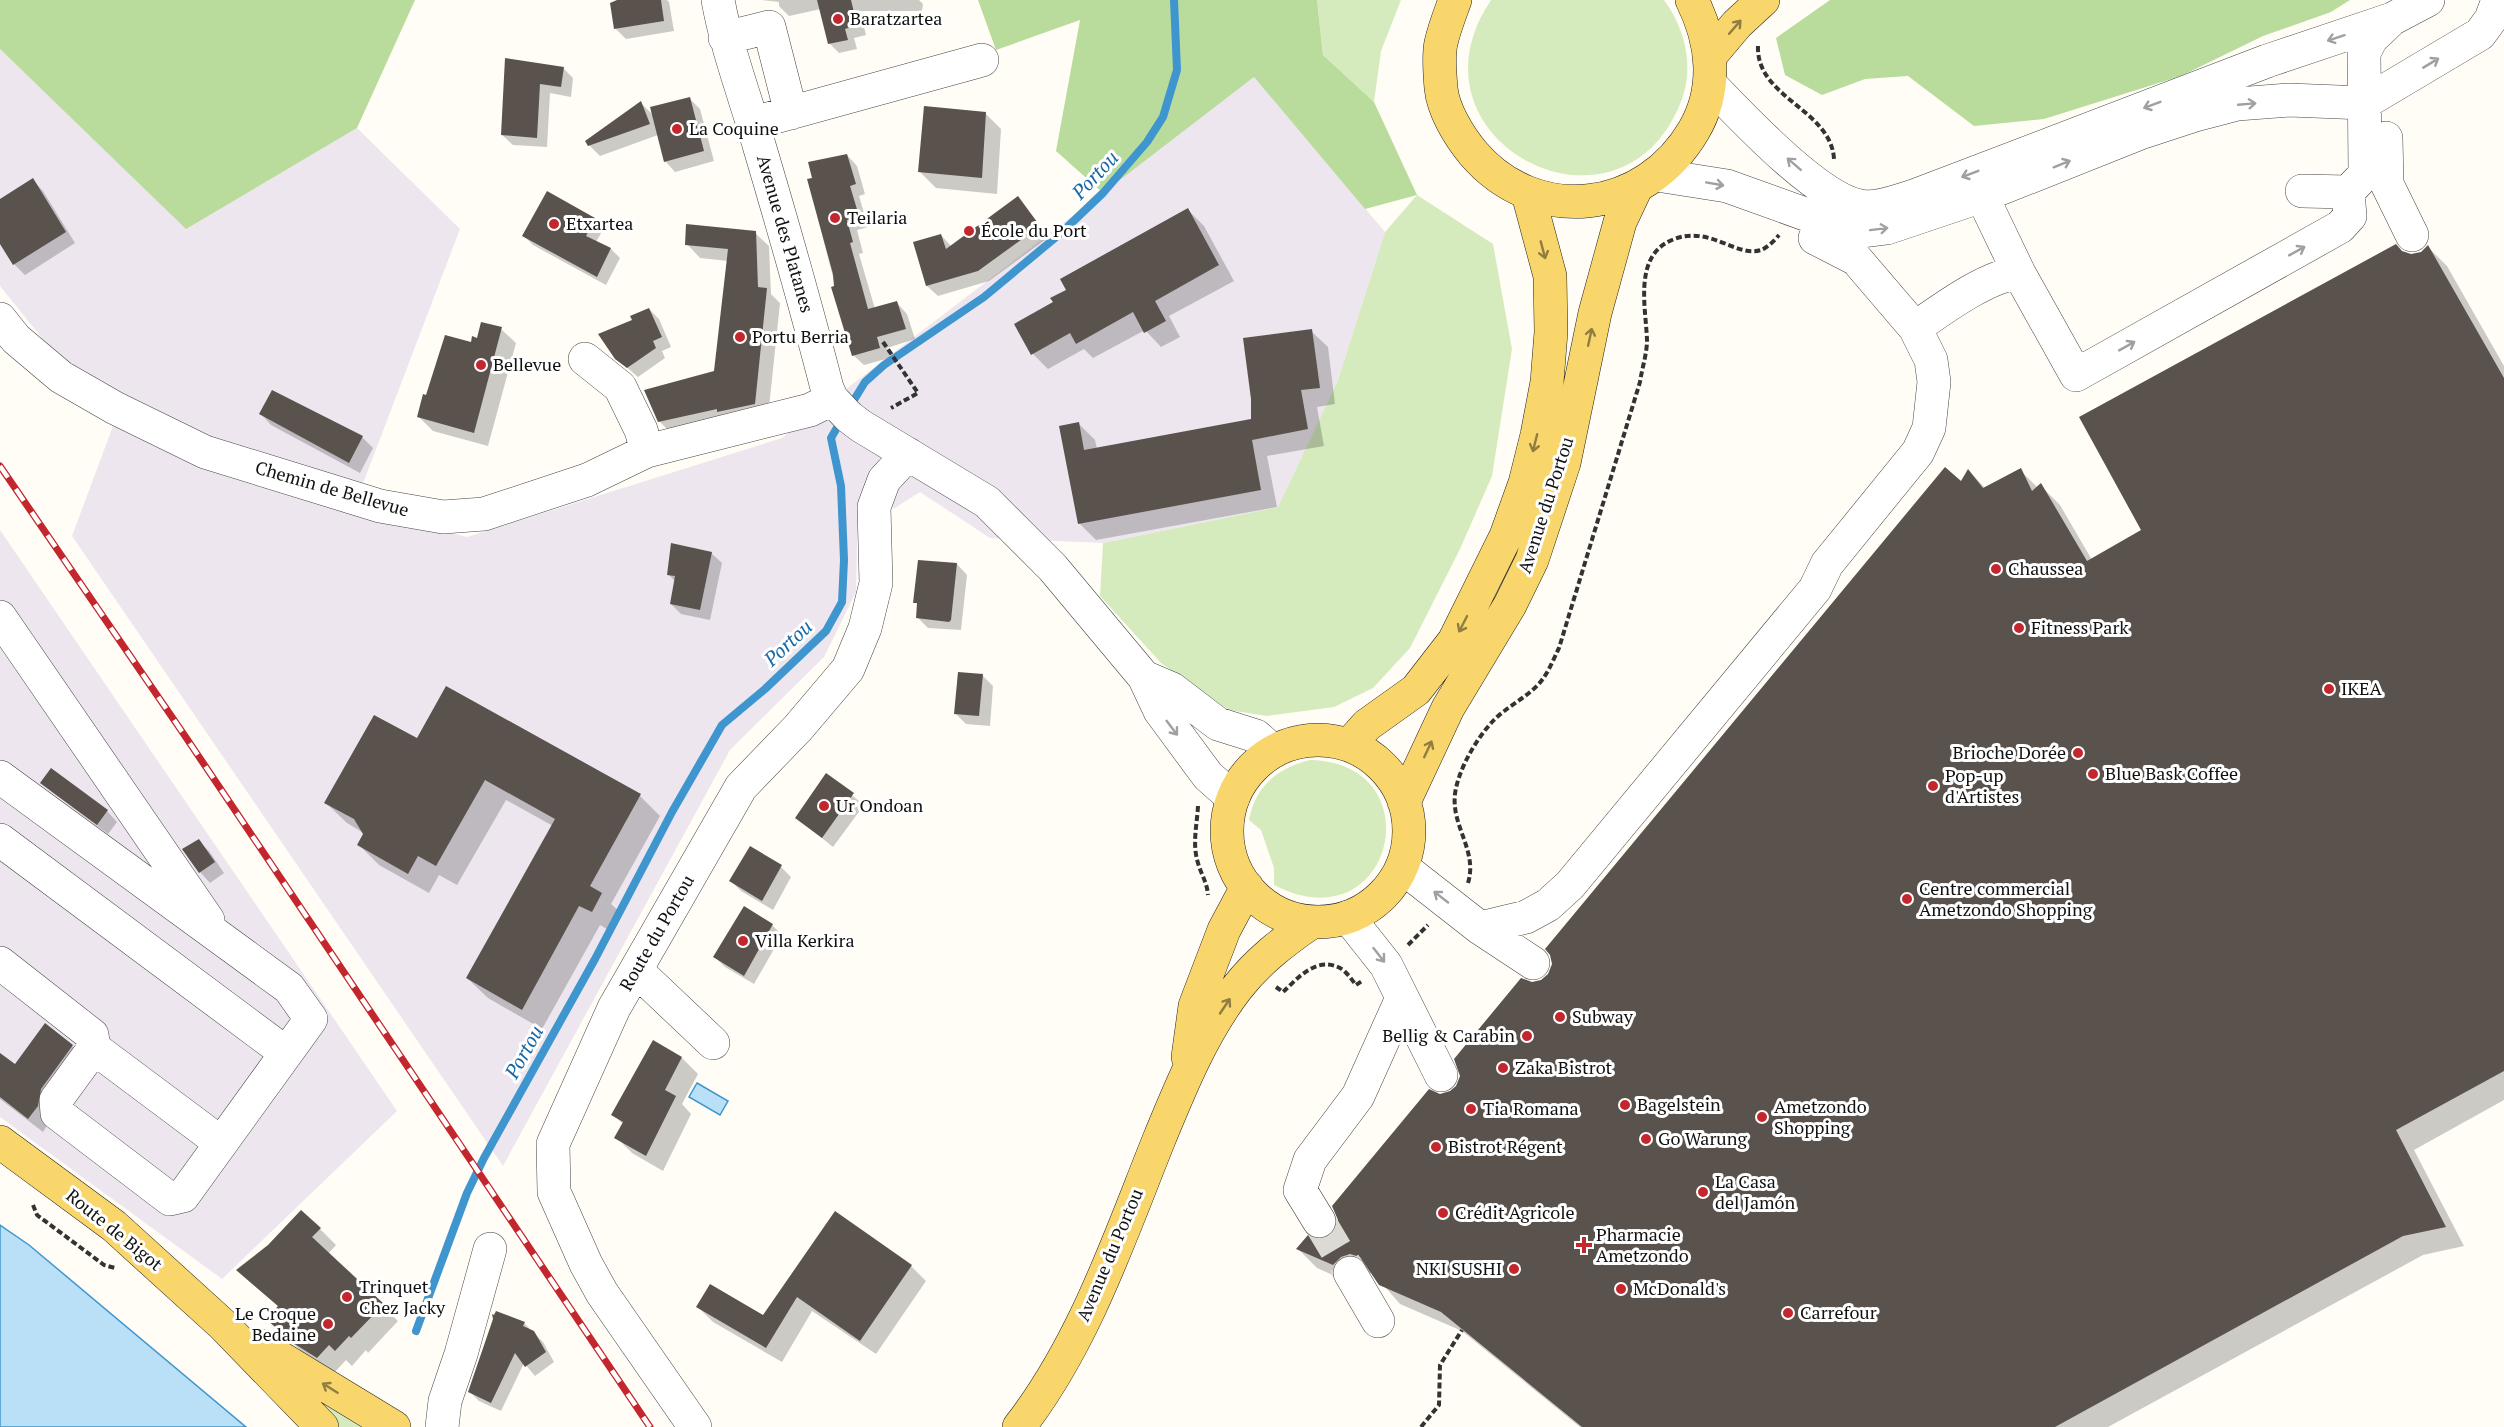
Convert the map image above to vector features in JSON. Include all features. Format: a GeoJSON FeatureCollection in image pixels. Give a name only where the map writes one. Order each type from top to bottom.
{"type":"FeatureCollection","features":[{"type":"Feature","properties":{"kind":"main road"},"geometry":{"type":"LineString","coordinates":[[1455,0],[1440,44],[1441,91],[1457,135],[1488,170],[1528,194],[1564,202],[1601,200],[1647,181],[1682,150],[1700,118],[1710,70],[1737,24],[1763,0]]}},
{"type":"Feature","properties":{"kind":"main road"},"geometry":{"type":"LineString","coordinates":[[1692,0],[1703,22],[1710,70]]}},
{"type":"Feature","properties":{"kind":"main road","name":"Avenue du Portou"},"geometry":{"type":"LineString","coordinates":[[1404,802],[1448,708],[1510,605],[1532,560],[1564,463],[1595,313],[1620,222],[1647,181]]}},
{"type":"Feature","properties":{"kind":"main road","name":"Avenue du Portou"},"geometry":{"type":"LineString","coordinates":[[1348,745],[1367,725],[1416,690],[1454,641],[1506,536],[1525,483],[1547,382],[1551,332],[1550,276],[1528,194]]}},
{"type":"Feature","properties":{"kind":"main road"},"geometry":{"type":"LineString","coordinates":[[1315,741],[1348,745],[1367,754],[1383,767],[1396,783],[1404,802],[1409,824],[1408,846],[1402,867],[1389,888],[1377,900],[1348,917],[1312,922],[1287,916],[1265,904],[1247,887],[1235,867],[1228,845],[1228,821],[1233,798],[1243,780],[1257,764],[1274,751],[1297,742],[1315,741]]}},
{"type":"Feature","properties":{"kind":"main road","name":"Avenue du Portou"},"geometry":{"type":"LineString","coordinates":[[1185,1075],[1195,1006],[1224,930],[1247,887]]}},
{"type":"Feature","properties":{"kind":"main road","name":"Avenue du Portou"},"geometry":{"type":"LineString","coordinates":[[1019,1427],[1042,1397],[1069,1351],[1110,1261],[1185,1075],[1217,1019],[1237,988],[1279,945],[1312,922]]}},
{"type":"Feature","properties":{"kind":"main road","name":"Route de Bigot"},"geometry":{"type":"LineString","coordinates":[[0,1142],[114,1226],[223,1325],[322,1427]]}},
{"type":"Feature","properties":{"kind":"main road","name":"Route de Bigot"},"geometry":{"type":"LineString","coordinates":[[223,1325],[291,1363],[394,1427]]}},
{"type":"Feature","properties":{"kind":"street","name":"Avenue des Platanes"},"geometry":{"type":"LineString","coordinates":[[718,0],[724,38],[753,123],[832,399]]}},
{"type":"Feature","properties":{"kind":"street"},"geometry":{"type":"LineString","coordinates":[[1710,70],[1755,131],[1819,185],[1841,199],[1861,207],[1914,196],[2267,61],[2392,19],[2428,0]]}},
{"type":"Feature","properties":{"kind":"street"},"geometry":{"type":"LineString","coordinates":[[1647,181],[1727,186],[1855,232],[1887,228],[1982,196],[2143,132],[2216,110],[2237,105],[2289,100],[2375,96],[2480,34],[2500,4]]}},
{"type":"Feature","properties":{"kind":"street"},"geometry":{"type":"LineString","coordinates":[[2302,190],[2356,183],[2370,193],[2404,240],[2386,184],[2375,96],[2364,52],[2370,39],[2392,19]]}},
{"type":"Feature","properties":{"kind":"street"},"geometry":{"type":"LineString","coordinates":[[724,38],[769,27],[791,113]]}},
{"type":"Feature","properties":{"kind":"street"},"geometry":{"type":"LineString","coordinates":[[753,123],[982,60]]}},
{"type":"Feature","properties":{"kind":"street"},"geometry":{"type":"LineString","coordinates":[[1982,196],[2019,273],[2076,375],[2340,227],[2350,216],[2375,96]]}},
{"type":"Feature","properties":{"kind":"street"},"geometry":{"type":"LineString","coordinates":[[1480,928],[1500,921],[1526,917],[1548,905],[1570,885],[1815,589],[1827,564],[1918,452],[1929,428],[1935,382],[1931,360],[1915,328],[1856,259],[1815,238],[1822,222]]}},
{"type":"Feature","properties":{"kind":"street"},"geometry":{"type":"LineString","coordinates":[[1915,328],[1947,305],[1995,279],[2005,274],[2019,273]]}},
{"type":"Feature","properties":{"kind":"street","name":"Chemin de Bellevue"},"geometry":{"type":"LineString","coordinates":[[0,319],[16,339],[61,377],[115,408],[206,452],[380,506],[443,517],[484,514],[587,480],[647,451],[810,410],[832,399]]}},
{"type":"Feature","properties":{"kind":"street"},"geometry":{"type":"LineString","coordinates":[[585,359],[620,387],[641,430],[647,451]]}},
{"type":"Feature","properties":{"kind":"street"},"geometry":{"type":"LineString","coordinates":[[832,399],[849,417],[874,417],[908,454],[987,502],[1053,568],[1144,677],[1160,711],[1208,776],[1233,798]]}},
{"type":"Feature","properties":{"kind":"street","name":"Route du Portou"},"geometry":{"type":"LineString","coordinates":[[695,1427],[602,1293],[554,1192],[553,1144],[614,1008],[741,787],[798,728],[848,669],[865,628],[876,583],[874,507],[884,480],[908,454]]}},
{"type":"Feature","properties":{"kind":"street"},"geometry":{"type":"LineString","coordinates":[[0,617],[222,941]]}},
{"type":"Feature","properties":{"kind":"street"},"geometry":{"type":"LineString","coordinates":[[1144,677],[1172,689],[1218,724],[1256,736],[1274,751]]}},
{"type":"Feature","properties":{"kind":"street"},"geometry":{"type":"LineString","coordinates":[[0,777],[289,988],[311,1019],[183,1196],[170,1198],[57,1113],[56,1100],[94,1048]]}},
{"type":"Feature","properties":{"kind":"street"},"geometry":{"type":"LineString","coordinates":[[0,840],[286,1053]]}},
{"type":"Feature","properties":{"kind":"street"},"geometry":{"type":"LineString","coordinates":[[1402,867],[1480,928],[1533,963]]}},
{"type":"Feature","properties":{"kind":"street"},"geometry":{"type":"LineString","coordinates":[[1348,917],[1386,965],[1441,1075]]}},
{"type":"Feature","properties":{"kind":"street"},"geometry":{"type":"LineString","coordinates":[[1,965],[92,1035],[94,1048],[221,1143]]}},
{"type":"Feature","properties":{"kind":"street"},"geometry":{"type":"LineString","coordinates":[[636,970],[713,1043]]}},
{"type":"Feature","properties":{"kind":"street"},"geometry":{"type":"LineString","coordinates":[[1319,1221],[1300,1190],[1310,1160],[1358,1096],[1402,998]]}},
{"type":"Feature","properties":{"kind":"street"},"geometry":{"type":"LineString","coordinates":[[442,1427],[445,1401],[461,1354],[490,1249]]}},
{"type":"Feature","properties":{"kind":"street"},"geometry":{"type":"LineString","coordinates":[[1350,1273],[1378,1321]]}},
{"type":"Feature","properties":{"kind":"path"},"geometry":{"type":"LineString","coordinates":[[1273,985],[1283,993],[1306,970],[1322,965],[1340,968],[1356,985],[1386,965],[1450,904],[1469,882],[1472,865],[1459,825],[1455,795],[1462,771],[1475,746],[1493,721],[1542,681],[1560,648],[1640,382],[1647,343],[1643,297],[1644,277],[1653,255],[1667,242],[1684,235],[1701,235],[1746,250]]}},
{"type":"Feature","properties":{"kind":"path"},"geometry":{"type":"LineString","coordinates":[[874,417],[918,393],[885,345]]}},
{"type":"Feature","properties":{"kind":"path"},"geometry":{"type":"LineString","coordinates":[[1198,806],[1195,839],[1197,862],[1208,885],[1208,896]]}},
{"type":"Feature","properties":{"kind":"path"},"geometry":{"type":"LineString","coordinates":[[1421,1427],[1439,1405],[1440,1365],[1462,1329]]}},
{"type":"Feature","properties":{"kind":"shaded area"},"geometry":{"type":"Polygon","coordinates":[[[0,49],[186,228],[357,128],[460,229],[354,507],[467,537],[782,438],[1254,77],[1385,232],[1338,380],[1278,507],[1103,543],[990,538],[920,492],[895,508],[858,505],[856,592],[824,657],[730,750],[503,1166],[72,536],[113,426],[0,286],[0,49]]]}},
{"type":"Feature","properties":{"kind":"shaded area"},"geometry":{"type":"Polygon","coordinates":[[[0,530],[397,1111],[222,1279],[0,1117],[0,530]]]}},
{"type":"Feature","properties":{"kind":"green space"},"geometry":{"type":"Polygon","coordinates":[[[0,0],[415,0],[357,128],[186,229],[0,49],[0,0]]]}},
{"type":"Feature","properties":{"kind":"green space"},"geometry":{"type":"Polygon","coordinates":[[[978,0],[1317,0],[1323,55],[1374,102],[1417,195],[1365,209],[1254,77],[1103,193],[1056,151],[1080,20],[996,50],[978,0]]]}},
{"type":"Feature","properties":{"kind":"green space"},"geometry":{"type":"Polygon","coordinates":[[[1317,0],[1401,0],[1381,51],[1374,102],[1323,55],[1317,0]]]}},
{"type":"Feature","properties":{"kind":"green space"},"geometry":{"type":"Polygon","coordinates":[[[1491,0],[1664,0],[1682,35],[1687,74],[1682,99],[1653,146],[1614,170],[1571,175],[1529,162],[1494,135],[1472,97],[1470,51],[1491,0]]]}},
{"type":"Feature","properties":{"kind":"green space"},"geometry":{"type":"Polygon","coordinates":[[[1830,0],[2350,0],[2331,12],[2263,36],[2181,76],[2044,119],[1974,126],[1908,76],[1865,79],[1822,95],[1785,75],[1776,38],[1830,0]]]}},
{"type":"Feature","properties":{"kind":"green space"},"geometry":{"type":"Polygon","coordinates":[[[1417,195],[1493,244],[1512,349],[1492,476],[1460,549],[1410,648],[1373,688],[1334,707],[1267,716],[1229,710],[1161,663],[1100,596],[1103,543],[1278,507],[1338,380],[1385,232],[1417,195]]]}},
{"type":"Feature","properties":{"kind":"green space"},"geometry":{"type":"Polygon","coordinates":[[[1310,760],[1349,768],[1374,789],[1385,817],[1384,846],[1371,873],[1348,892],[1315,898],[1274,885],[1274,868],[1261,830],[1249,820],[1257,797],[1270,780],[1298,763],[1310,760]]]}},
{"type":"Feature","properties":{"kind":"green space"},"geometry":{"type":"Polygon","coordinates":[[[310,1387],[379,1427],[339,1427],[310,1387]]]}},
{"type":"Feature","properties":{"kind":"water"},"geometry":{"type":"Polygon","coordinates":[[[697,1083],[728,1101],[720,1115],[689,1097],[697,1083]]]}},
{"type":"Feature","properties":{"kind":"water"},"geometry":{"type":"Polygon","coordinates":[[[0,1225],[29,1245],[246,1427],[0,1427],[0,1225]]]}},
{"type":"Feature","properties":{"kind":"building"},"geometry":{"type":"Polygon","coordinates":[[[617,0],[661,0],[664,21],[614,29],[610,3],[617,0]]]}},
{"type":"Feature","properties":{"kind":"building","name":"Baratzartea"},"geometry":{"type":"Polygon","coordinates":[[[817,0],[851,0],[857,25],[845,29],[848,40],[828,44],[817,0]]]}},
{"type":"Feature","properties":{"kind":"building"},"geometry":{"type":"Polygon","coordinates":[[[505,58],[564,67],[561,87],[540,84],[537,138],[501,135],[505,58]]]}},
{"type":"Feature","properties":{"kind":"building","name":"La Coquine"},"geometry":{"type":"Polygon","coordinates":[[[690,97],[704,151],[664,162],[650,107],[690,97]]]}},
{"type":"Feature","properties":{"kind":"building"},"geometry":{"type":"Polygon","coordinates":[[[641,101],[650,124],[588,146],[585,141],[641,101]]]}},
{"type":"Feature","properties":{"kind":"building"},"geometry":{"type":"Polygon","coordinates":[[[924,106],[986,112],[982,178],[918,172],[924,106]]]}},
{"type":"Feature","properties":{"kind":"building"},"geometry":{"type":"Polygon","coordinates":[[[847,154],[856,184],[850,186],[859,216],[847,220],[853,242],[850,243],[868,309],[897,301],[906,329],[877,337],[880,348],[852,356],[831,287],[834,286],[833,274],[807,179],[812,178],[808,162],[847,154]]]}},
{"type":"Feature","properties":{"kind":"building"},"geometry":{"type":"Polygon","coordinates":[[[33,178],[66,232],[13,265],[0,244],[0,199],[33,178]]]}},
{"type":"Feature","properties":{"kind":"building"},"geometry":{"type":"Polygon","coordinates":[[[547,191],[595,218],[586,236],[611,248],[597,277],[522,236],[547,191]]]}},
{"type":"Feature","properties":{"kind":"building"},"geometry":{"type":"Polygon","coordinates":[[[1018,196],[1040,226],[978,271],[926,286],[913,242],[941,234],[946,249],[1018,196]]]}},
{"type":"Feature","properties":{"kind":"building"},"geometry":{"type":"Polygon","coordinates":[[[1188,208],[1219,265],[1155,301],[1166,321],[1144,333],[1133,312],[1076,344],[1070,333],[1031,355],[1014,324],[1053,302],[1050,298],[1066,290],[1060,279],[1188,208]]]}},
{"type":"Feature","properties":{"kind":"building"},"geometry":{"type":"Polygon","coordinates":[[[686,224],[756,231],[758,287],[767,288],[755,404],[717,412],[717,409],[658,422],[644,390],[714,371],[728,249],[685,245],[686,224]]]}},
{"type":"Feature","properties":{"kind":"building","name":"Centre commercial Ametzondo Shopping"},"geometry":{"type":"Polygon","coordinates":[[[2396,244],[2402,251],[2411,254],[2421,252],[2428,245],[2504,378],[2504,1071],[2396,1130],[2446,1227],[2403,1236],[2055,1427],[1582,1427],[1441,1312],[1379,1285],[1360,1257],[1350,1254],[1341,1257],[1333,1265],[1296,1249],[1308,1235],[1320,1240],[1328,1237],[1335,1230],[1338,1220],[1332,1206],[1429,1089],[1440,1094],[1456,1086],[1460,1076],[1454,1059],[1521,978],[1532,982],[1541,980],[1548,974],[1552,964],[1550,955],[1545,949],[1945,467],[1961,481],[1968,469],[1983,488],[2021,468],[2032,491],[2041,483],[2087,561],[2141,530],[2079,417],[2396,244]]]}},
{"type":"Feature","properties":{"kind":"building"},"geometry":{"type":"Polygon","coordinates":[[[649,308],[662,337],[653,341],[656,348],[627,368],[615,359],[598,334],[632,320],[630,316],[649,308]]]}},
{"type":"Feature","properties":{"kind":"building","name":"Bellevue"},"geometry":{"type":"Polygon","coordinates":[[[481,322],[502,327],[474,433],[417,417],[445,335],[471,342],[472,336],[477,338],[481,322]]]}},
{"type":"Feature","properties":{"kind":"building"},"geometry":{"type":"Polygon","coordinates":[[[1312,329],[1320,388],[1301,390],[1308,429],[1252,440],[1261,490],[1078,524],[1059,426],[1079,422],[1084,450],[1251,419],[1251,399],[1243,338],[1312,329]]]}},
{"type":"Feature","properties":{"kind":"building"},"geometry":{"type":"Polygon","coordinates":[[[272,390],[363,436],[349,463],[259,414],[272,390]]]}},
{"type":"Feature","properties":{"kind":"building"},"geometry":{"type":"Polygon","coordinates":[[[671,543],[712,552],[700,610],[670,604],[675,576],[667,575],[671,543]]]}},
{"type":"Feature","properties":{"kind":"building"},"geometry":{"type":"Polygon","coordinates":[[[918,560],[957,563],[949,622],[916,618],[917,603],[913,603],[918,560]]]}},
{"type":"Feature","properties":{"kind":"building"},"geometry":{"type":"Polygon","coordinates":[[[958,672],[983,674],[979,716],[954,714],[958,672]]]}},
{"type":"Feature","properties":{"kind":"building"},"geometry":{"type":"Polygon","coordinates":[[[446,686],[641,794],[590,886],[602,893],[592,912],[579,906],[522,1010],[466,978],[555,819],[485,780],[436,866],[418,856],[408,874],[357,845],[363,834],[354,819],[324,803],[374,715],[417,738],[446,686]]]}},
{"type":"Feature","properties":{"kind":"building"},"geometry":{"type":"Polygon","coordinates":[[[51,768],[108,810],[97,825],[40,783],[51,768]]]}},
{"type":"Feature","properties":{"kind":"building","name":"Ur Ondoan"},"geometry":{"type":"Polygon","coordinates":[[[826,773],[854,793],[822,838],[795,818],[826,773]]]}},
{"type":"Feature","properties":{"kind":"building"},"geometry":{"type":"Polygon","coordinates":[[[199,839],[215,862],[199,873],[182,849],[199,839]]]}},
{"type":"Feature","properties":{"kind":"building"},"geometry":{"type":"Polygon","coordinates":[[[750,846],[782,865],[762,901],[729,881],[750,846]]]}},
{"type":"Feature","properties":{"kind":"building","name":"Villa Kerkira"},"geometry":{"type":"Polygon","coordinates":[[[744,906],[773,924],[744,976],[713,957],[744,906]]]}},
{"type":"Feature","properties":{"kind":"building"},"geometry":{"type":"Polygon","coordinates":[[[45,1023],[73,1045],[41,1089],[38,1106],[28,1119],[0,1097],[0,1053],[15,1064],[45,1023]]]}},
{"type":"Feature","properties":{"kind":"building"},"geometry":{"type":"Polygon","coordinates":[[[653,1040],[682,1057],[665,1090],[676,1096],[646,1156],[614,1138],[623,1122],[611,1115],[653,1040]]]}},
{"type":"Feature","properties":{"kind":"building"},"geometry":{"type":"Polygon","coordinates":[[[301,1210],[321,1228],[312,1237],[384,1304],[335,1351],[329,1345],[317,1358],[293,1343],[266,1319],[278,1306],[236,1270],[268,1245],[301,1210]]]}},
{"type":"Feature","properties":{"kind":"building"},"geometry":{"type":"Polygon","coordinates":[[[835,1211],[912,1265],[860,1341],[797,1297],[766,1348],[696,1307],[710,1284],[763,1315],[835,1211]]]}},
{"type":"Feature","properties":{"kind":"building"},"geometry":{"type":"Polygon","coordinates":[[[496,1311],[525,1322],[523,1326],[534,1331],[546,1352],[525,1367],[515,1353],[491,1403],[468,1392],[493,1319],[492,1314],[494,1315],[496,1311]]]}},
{"type":"Feature","properties":{"kind":"waterway","name":"Portou"},"geometry":{"type":"LineString","coordinates":[[849,408],[865,382],[884,365],[984,297],[1061,233],[1103,193],[1147,142],[1163,117],[1177,70],[1174,0]]}},
{"type":"Feature","properties":{"kind":"waterway","name":"Portou"},"geometry":{"type":"LineString","coordinates":[[416,1331],[467,1193],[484,1158],[595,959],[672,812],[722,725],[765,689],[826,631],[842,602],[844,560],[841,486],[831,438],[842,419]]}},
{"type":"Feature","properties":{"kind":"tunnel"},"geometry":{"type":"LineString","coordinates":[[1319,1221],[1350,1273]]}},
{"type":"Feature","properties":{"kind":"railway"},"geometry":{"type":"LineString","coordinates":[[0,466],[185,736],[650,1427]]}},
{"type":"Feature","properties":{"kind":"place","name":"Baratzartea"},"geometry":{"type":"Point","coordinates":[838,19]}},
{"type":"Feature","properties":{"kind":"place","name":"La Coquine"},"geometry":{"type":"Point","coordinates":[677,129]}},
{"type":"Feature","properties":{"kind":"place","name":"Teilaria"},"geometry":{"type":"Point","coordinates":[835,218]}},
{"type":"Feature","properties":{"kind":"place","name":"Etxartea"},"geometry":{"type":"Point","coordinates":[554,224]}},
{"type":"Feature","properties":{"kind":"place","name":"École du Port"},"geometry":{"type":"Point","coordinates":[969,231]}},
{"type":"Feature","properties":{"kind":"place","name":"Portu Berria"},"geometry":{"type":"Point","coordinates":[740,337]}},
{"type":"Feature","properties":{"kind":"place","name":"Bellevue"},"geometry":{"type":"Point","coordinates":[481,365]}},
{"type":"Feature","properties":{"kind":"place","name":"Chaussea"},"geometry":{"type":"Point","coordinates":[1996,569]}},
{"type":"Feature","properties":{"kind":"place","name":"Fitness Park"},"geometry":{"type":"Point","coordinates":[2019,628]}},
{"type":"Feature","properties":{"kind":"place","name":"IKEA"},"geometry":{"type":"Point","coordinates":[2329,689]}},
{"type":"Feature","properties":{"kind":"place","name":"Brioche Dorée"},"geometry":{"type":"Point","coordinates":[2078,753]}},
{"type":"Feature","properties":{"kind":"place","name":"Blue Bask Coffee"},"geometry":{"type":"Point","coordinates":[2093,774]}},
{"type":"Feature","properties":{"kind":"place","name":"Pop-up d'Artistes"},"geometry":{"type":"Point","coordinates":[1933,786]}},
{"type":"Feature","properties":{"kind":"place","name":"Ur Ondoan"},"geometry":{"type":"Point","coordinates":[824,806]}},
{"type":"Feature","properties":{"kind":"place","name":"Centre commercial Ametzondo Shopping"},"geometry":{"type":"Point","coordinates":[1907,899]}},
{"type":"Feature","properties":{"kind":"place","name":"Villa Kerkira"},"geometry":{"type":"Point","coordinates":[743,941]}},
{"type":"Feature","properties":{"kind":"place","name":"Subway"},"geometry":{"type":"Point","coordinates":[1560,1017]}},
{"type":"Feature","properties":{"kind":"place","name":"Bellig & Carabin"},"geometry":{"type":"Point","coordinates":[1527,1036]}},
{"type":"Feature","properties":{"kind":"place","name":"Zaka Bistrot"},"geometry":{"type":"Point","coordinates":[1503,1068]}},
{"type":"Feature","properties":{"kind":"place","name":"Bagelstein"},"geometry":{"type":"Point","coordinates":[1625,1105]}},
{"type":"Feature","properties":{"kind":"place","name":"Tia Romana"},"geometry":{"type":"Point","coordinates":[1471,1109]}},
{"type":"Feature","properties":{"kind":"place","name":"Ametzondo Shopping"},"geometry":{"type":"Point","coordinates":[1762,1117]}},
{"type":"Feature","properties":{"kind":"place","name":"Go Warung"},"geometry":{"type":"Point","coordinates":[1646,1139]}},
{"type":"Feature","properties":{"kind":"place","name":"Bistrot Régent"},"geometry":{"type":"Point","coordinates":[1436,1147]}},
{"type":"Feature","properties":{"kind":"place","name":"La Casa del Jamón"},"geometry":{"type":"Point","coordinates":[1703,1192]}},
{"type":"Feature","properties":{"kind":"place","name":"Crédit Agricole"},"geometry":{"type":"Point","coordinates":[1443,1213]}},
{"type":"Feature","properties":{"kind":"place","name":"Pharmacie Ametzondo"},"geometry":{"type":"Point","coordinates":[1584,1245]}},
{"type":"Feature","properties":{"kind":"place","name":"NKI SUSHI"},"geometry":{"type":"Point","coordinates":[1514,1269]}},
{"type":"Feature","properties":{"kind":"place","name":"McDonald's"},"geometry":{"type":"Point","coordinates":[1621,1289]}},
{"type":"Feature","properties":{"kind":"place","name":"Trinquet Chez Jacky"},"geometry":{"type":"Point","coordinates":[347,1297]}},
{"type":"Feature","properties":{"kind":"place","name":"Carrefour"},"geometry":{"type":"Point","coordinates":[1788,1313]}},
{"type":"Feature","properties":{"kind":"place","name":"Le Croque Bedaine"},"geometry":{"type":"Point","coordinates":[328,1324]}}]}
